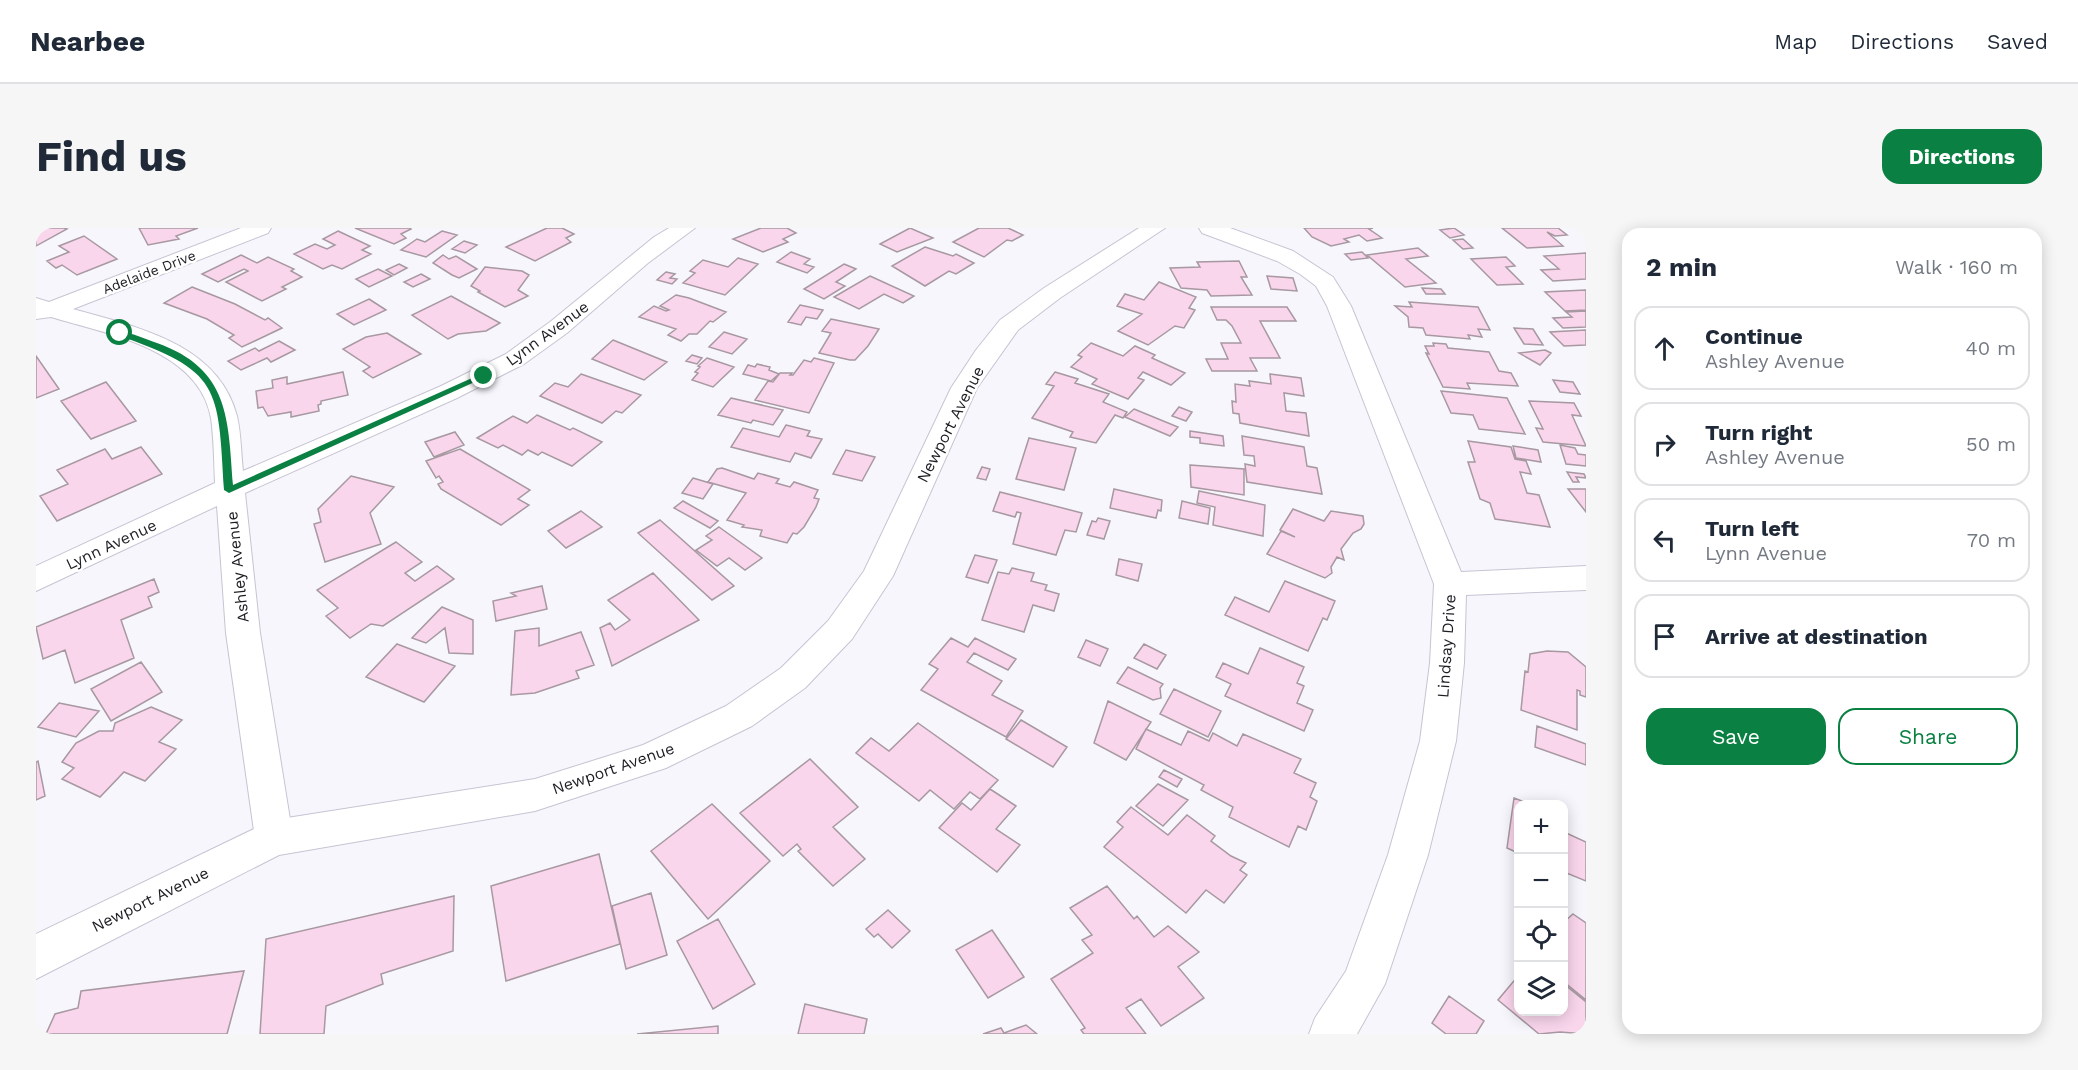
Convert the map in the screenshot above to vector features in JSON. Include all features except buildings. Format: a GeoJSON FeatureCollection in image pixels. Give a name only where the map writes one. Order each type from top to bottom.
{"type":"FeatureCollection","features":[{"type":"Feature","properties":{"kind":"street","name":"Adelaide Drive"},"geometry":{"type":"LineString","coordinates":[[40,310],[260,228]]}},
{"type":"Feature","properties":{"kind":"street","name":"Lynn Avenue"},"geometry":{"type":"LineString","coordinates":[[36,579],[484,376],[515,359],[557,330],[650,250],[684,228]]}},
{"type":"Feature","properties":{"kind":"street","name":"Newport Avenue"},"geometry":{"type":"LineString","coordinates":[[36,958],[54,946],[274,838],[535,795],[653,757],[739,716],[793,678],[840,630],[877,576],[964,388],[985,355],[1009,325],[1052,293],[1154,228]]}},
{"type":"Feature","properties":{"kind":"street","name":"Lindsay Drive"},"geometry":{"type":"LineString","coordinates":[[1210,228],[1285,256],[1325,282],[1342,315],[1450,584],[1447,663],[1438,741],[1417,821],[1363,984],[1331,1034]]}},
{"type":"Feature","properties":{"kind":"street","name":"Ashley Avenue"},"geometry":{"type":"LineString","coordinates":[[40,310],[165,349],[190,362],[203,374],[217,394],[224,418],[243,633],[274,838]]}},
{"type":"Feature","properties":{"kind":"street"},"geometry":{"type":"LineString","coordinates":[[1450,584],[1586,578]]}},
{"type":"Feature","properties":{"kind":"route"},"geometry":{"type":"LineString","coordinates":[[120,333],[165,349],[190,362],[203,374],[217,394],[224,418],[229,490],[333,441],[484,376]]}}]}
